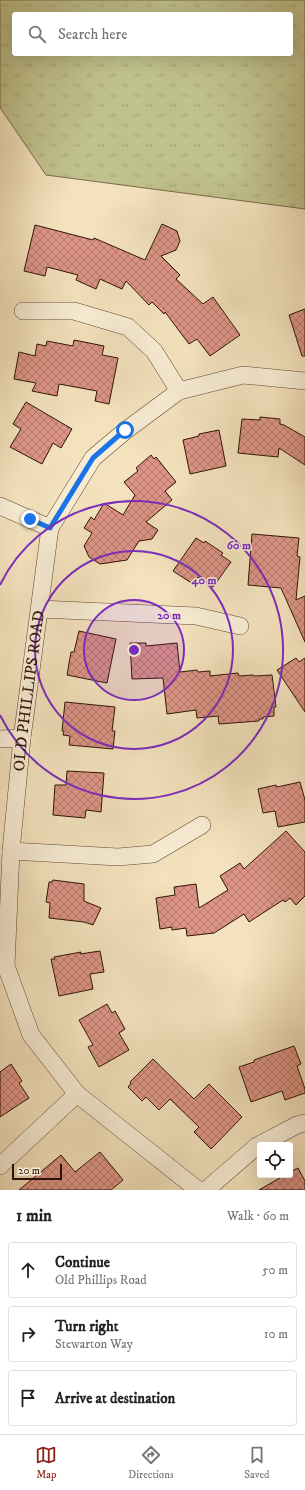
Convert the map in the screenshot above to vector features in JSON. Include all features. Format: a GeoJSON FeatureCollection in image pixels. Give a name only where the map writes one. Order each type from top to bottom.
{"type":"FeatureCollection","features":[{"type":"Feature","properties":{"kind":"street"},"geometry":{"type":"LineString","coordinates":[[23,311],[74,311],[128,327],[154,351],[179,390]]}},
{"type":"Feature","properties":{"kind":"street","name":"OLD PHILLIPS ROAD"},"geometry":{"type":"LineString","coordinates":[[198,1190],[77,1094],[31,1035],[3,966],[11,851],[22,738],[50,528],[93,458],[125,430],[179,390],[243,375],[305,381]]}},
{"type":"Feature","properties":{"kind":"street"},"geometry":{"type":"LineString","coordinates":[[0,506],[50,528]]}},
{"type":"Feature","properties":{"kind":"street"},"geometry":{"type":"LineString","coordinates":[[40,609],[196,616],[240,626]]}},
{"type":"Feature","properties":{"kind":"street"},"geometry":{"type":"LineString","coordinates":[[0,739],[22,738]]}},
{"type":"Feature","properties":{"kind":"street"},"geometry":{"type":"LineString","coordinates":[[11,851],[118,857],[153,854],[202,825]]}},
{"type":"Feature","properties":{"kind":"street"},"geometry":{"type":"LineString","coordinates":[[0,1166],[77,1094]]}},
{"type":"Feature","properties":{"kind":"street"},"geometry":{"type":"LineString","coordinates":[[206,1190],[257,1146],[297,1125],[305,1123]]}},
{"type":"Feature","properties":{"kind":"green space"},"geometry":{"type":"Polygon","coordinates":[[[0,0],[305,0],[305,209],[46,175],[1,109],[0,0]]]}},
{"type":"Feature","properties":{"kind":"building"},"geometry":{"type":"Polygon","coordinates":[[[162,224],[177,231],[180,241],[176,250],[161,256],[180,275],[176,279],[203,304],[213,297],[240,335],[210,356],[197,339],[189,344],[165,312],[164,314],[152,302],[149,305],[126,281],[122,289],[100,279],[96,289],[76,280],[78,275],[47,267],[45,276],[24,271],[35,225],[93,240],[94,238],[145,260],[162,224]]]}},
{"type":"Feature","properties":{"kind":"building"},"geometry":{"type":"Polygon","coordinates":[[[305,309],[305,356],[302,356],[289,315],[305,309]]]}},
{"type":"Feature","properties":{"kind":"building"},"geometry":{"type":"Polygon","coordinates":[[[74,340],[104,346],[102,355],[118,358],[109,404],[95,401],[97,391],[59,384],[57,396],[32,391],[36,383],[14,379],[19,352],[35,356],[37,344],[46,346],[47,341],[73,346],[74,340]]]}},
{"type":"Feature","properties":{"kind":"building"},"geometry":{"type":"Polygon","coordinates":[[[26,402],[72,429],[61,448],[53,443],[42,464],[10,447],[21,429],[13,424],[26,402]]]}},
{"type":"Feature","properties":{"kind":"building"},"geometry":{"type":"Polygon","coordinates":[[[260,417],[280,419],[280,424],[305,437],[305,465],[279,448],[278,457],[238,453],[242,419],[260,420],[260,417]]]}},
{"type":"Feature","properties":{"kind":"building"},"geometry":{"type":"Polygon","coordinates":[[[219,430],[226,466],[190,474],[183,440],[199,436],[199,434],[219,430]]]}},
{"type":"Feature","properties":{"kind":"building"},"geometry":{"type":"Polygon","coordinates":[[[151,455],[154,459],[156,457],[176,482],[165,491],[172,500],[146,522],[158,530],[152,539],[139,541],[127,560],[100,564],[89,557],[84,546],[92,533],[84,528],[91,517],[94,520],[104,503],[123,515],[135,495],[124,482],[138,471],[136,468],[151,455]]]}},
{"type":"Feature","properties":{"kind":"building"},"geometry":{"type":"Polygon","coordinates":[[[252,534],[299,538],[297,556],[300,557],[296,600],[305,596],[305,642],[281,588],[248,585],[252,534]]]}},
{"type":"Feature","properties":{"kind":"building"},"geometry":{"type":"Polygon","coordinates":[[[196,538],[204,543],[205,541],[223,553],[221,555],[231,562],[213,587],[198,577],[193,584],[173,571],[196,538]]]}},
{"type":"Feature","properties":{"kind":"building"},"geometry":{"type":"Polygon","coordinates":[[[79,631],[116,639],[107,683],[67,675],[71,652],[74,652],[79,631]]]}},
{"type":"Feature","properties":{"kind":"building"},"geometry":{"type":"Polygon","coordinates":[[[130,643],[146,643],[146,646],[177,643],[180,672],[197,670],[198,672],[210,671],[210,676],[238,673],[239,676],[272,675],[276,707],[274,707],[274,716],[263,717],[263,719],[259,719],[259,721],[219,724],[218,716],[197,718],[196,710],[167,714],[163,678],[132,679],[130,643]]]}},
{"type":"Feature","properties":{"kind":"building"},"geometry":{"type":"Polygon","coordinates":[[[296,658],[299,662],[305,658],[305,712],[277,670],[296,658]]]}},
{"type":"Feature","properties":{"kind":"building"},"geometry":{"type":"Polygon","coordinates":[[[65,702],[115,707],[112,731],[115,731],[113,749],[69,745],[70,736],[63,735],[64,731],[62,731],[65,702]]]}},
{"type":"Feature","properties":{"kind":"building"},"geometry":{"type":"Polygon","coordinates":[[[67,771],[104,773],[101,812],[86,810],[85,818],[53,815],[55,785],[66,785],[67,771]]]}},
{"type":"Feature","properties":{"kind":"building"},"geometry":{"type":"Polygon","coordinates":[[[300,782],[305,800],[305,822],[278,827],[275,811],[263,813],[258,789],[300,782]]]}},
{"type":"Feature","properties":{"kind":"building"},"geometry":{"type":"Polygon","coordinates":[[[286,831],[305,852],[305,896],[296,905],[290,898],[285,902],[283,900],[249,922],[244,914],[214,933],[187,936],[186,928],[172,930],[172,927],[160,929],[156,898],[175,895],[174,887],[196,884],[199,908],[228,890],[220,876],[240,863],[244,869],[286,831]]]}},
{"type":"Feature","properties":{"kind":"building"},"geometry":{"type":"Polygon","coordinates":[[[53,880],[84,884],[84,901],[101,908],[93,925],[84,922],[49,918],[50,903],[46,902],[49,882],[52,882],[53,880]]]}},
{"type":"Feature","properties":{"kind":"building"},"geometry":{"type":"Polygon","coordinates":[[[100,951],[104,972],[90,974],[93,989],[59,996],[51,959],[55,959],[54,957],[81,952],[80,954],[100,951]]]}},
{"type":"Feature","properties":{"kind":"building"},"geometry":{"type":"Polygon","coordinates":[[[107,1004],[112,1013],[115,1011],[125,1029],[119,1033],[129,1050],[99,1067],[88,1047],[93,1045],[79,1020],[107,1004]]]}},
{"type":"Feature","properties":{"kind":"building"},"geometry":{"type":"Polygon","coordinates":[[[294,1046],[301,1064],[297,1066],[305,1093],[285,1100],[282,1091],[251,1102],[239,1067],[294,1046]]]}},
{"type":"Feature","properties":{"kind":"building"},"geometry":{"type":"Polygon","coordinates":[[[153,1059],[194,1099],[209,1084],[242,1117],[211,1149],[194,1132],[199,1127],[170,1099],[159,1110],[146,1097],[142,1101],[128,1087],[131,1083],[130,1082],[153,1059]]]}},
{"type":"Feature","properties":{"kind":"building"},"geometry":{"type":"Polygon","coordinates":[[[11,1064],[22,1081],[19,1083],[29,1098],[0,1117],[0,1072],[11,1064]]]}},
{"type":"Feature","properties":{"kind":"building"},"geometry":{"type":"Polygon","coordinates":[[[100,1152],[123,1180],[111,1190],[19,1190],[61,1155],[75,1172],[100,1152]]]}},
{"type":"Feature","properties":{"kind":"building"},"geometry":{"type":"Polygon","coordinates":[[[298,1168],[305,1181],[305,1190],[259,1190],[280,1178],[293,1178],[293,1170],[298,1168]]]}},
{"type":"Feature","properties":{"kind":"route"},"geometry":{"type":"LineString","coordinates":[[30,519],[50,528],[93,458],[125,430]]}}]}
